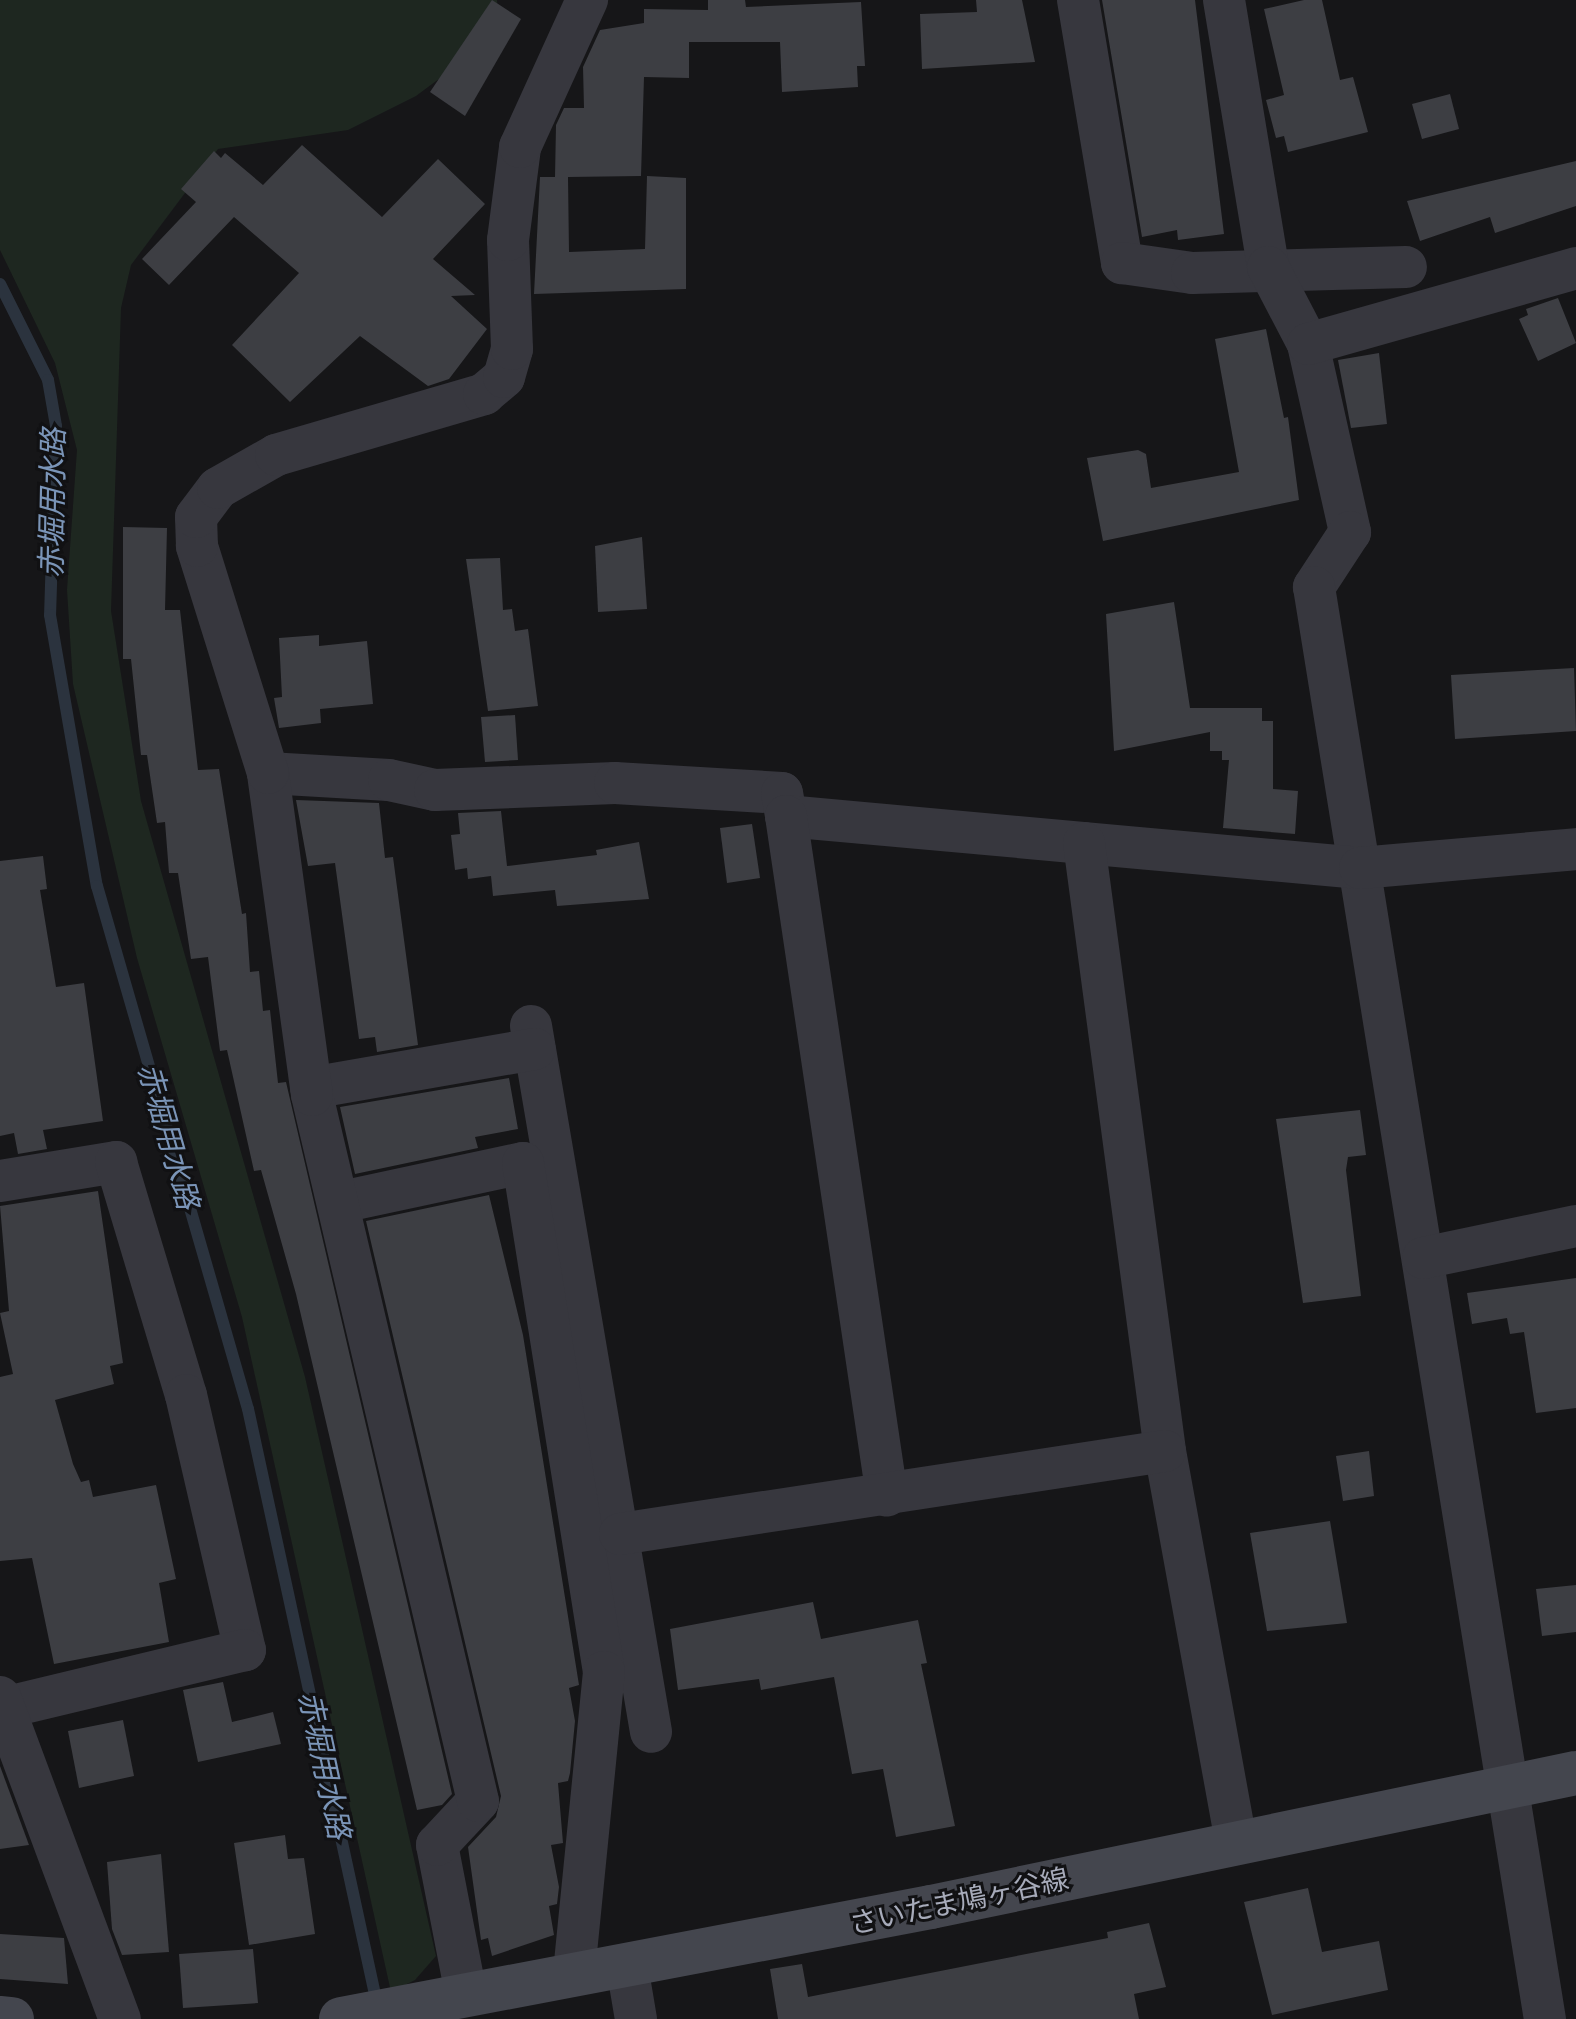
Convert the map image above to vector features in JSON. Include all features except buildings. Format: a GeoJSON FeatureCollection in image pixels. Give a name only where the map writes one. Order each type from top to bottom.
{"type":"FeatureCollection","features":[{"type":"Feature","properties":{"kind":"main road","name":"さいたま鳩ヶ谷線"},"geometry":{"type":"LineString","coordinates":[[341,2019],[627,1966],[1576,1773]]}},
{"type":"Feature","properties":{"kind":"main road"},"geometry":{"type":"LineString","coordinates":[[0,2018],[12,2019]]}},
{"type":"Feature","properties":{"kind":"street"},"geometry":{"type":"LineString","coordinates":[[466,1994],[437,1845],[478,1801],[341,1202],[311,1088],[268,773],[197,546],[196,517],[218,488],[276,455],[469,399],[504,377],[512,349],[508,240],[520,147],[587,0]]}},
{"type":"Feature","properties":{"kind":"street"},"geometry":{"type":"LineString","coordinates":[[1078,0],[1122,263],[1192,273],[1268,267],[1406,267]]}},
{"type":"Feature","properties":{"kind":"street"},"geometry":{"type":"LineString","coordinates":[[1224,0],[1268,267],[1308,344],[1350,532],[1314,587],[1545,2019]]}},
{"type":"Feature","properties":{"kind":"street"},"geometry":{"type":"LineString","coordinates":[[1308,344],[1576,268]]}},
{"type":"Feature","properties":{"kind":"street"},"geometry":{"type":"LineString","coordinates":[[268,773],[389,780],[435,790],[615,783],[782,793],[887,1496]]}},
{"type":"Feature","properties":{"kind":"street"},"geometry":{"type":"LineString","coordinates":[[786,816],[1360,868],[1576,849]]}},
{"type":"Feature","properties":{"kind":"street"},"geometry":{"type":"LineString","coordinates":[[1084,843],[1165,1451],[1236,1843]]}},
{"type":"Feature","properties":{"kind":"street"},"geometry":{"type":"LineString","coordinates":[[311,1088],[533,1037],[620,1534],[651,1732]]}},
{"type":"Feature","properties":{"kind":"street"},"geometry":{"type":"LineString","coordinates":[[0,1181],[116,1162],[186,1395],[245,1650],[2,1703],[120,2019]]}},
{"type":"Feature","properties":{"kind":"street"},"geometry":{"type":"LineString","coordinates":[[341,1202],[523,1163],[604,1672],[574,1974]]}},
{"type":"Feature","properties":{"kind":"street"},"geometry":{"type":"LineString","coordinates":[[1423,1258],[1576,1226]]}},
{"type":"Feature","properties":{"kind":"street"},"geometry":{"type":"LineString","coordinates":[[620,1534],[887,1496],[1165,1451]]}},
{"type":"Feature","properties":{"kind":"street"},"geometry":{"type":"LineString","coordinates":[[627,1966],[636,2019]]}},
{"type":"Feature","properties":{"kind":"shaded area"},"geometry":{"type":"Polygon","coordinates":[[[0,0],[497,0],[498,13],[467,58],[416,96],[348,130],[218,149],[131,265],[121,308],[111,611],[141,801],[305,1377],[436,1956],[415,1980],[391,1992],[242,1317],[137,958],[73,684],[67,590],[77,450],[55,363],[0,250],[0,0]]]}},
{"type":"Feature","properties":{"kind":"waterway","name":"赤堀用水路"},"geometry":{"type":"LineString","coordinates":[[0,284],[48,380],[56,426],[50,615],[97,886],[248,1409],[374,1990]]}}]}
